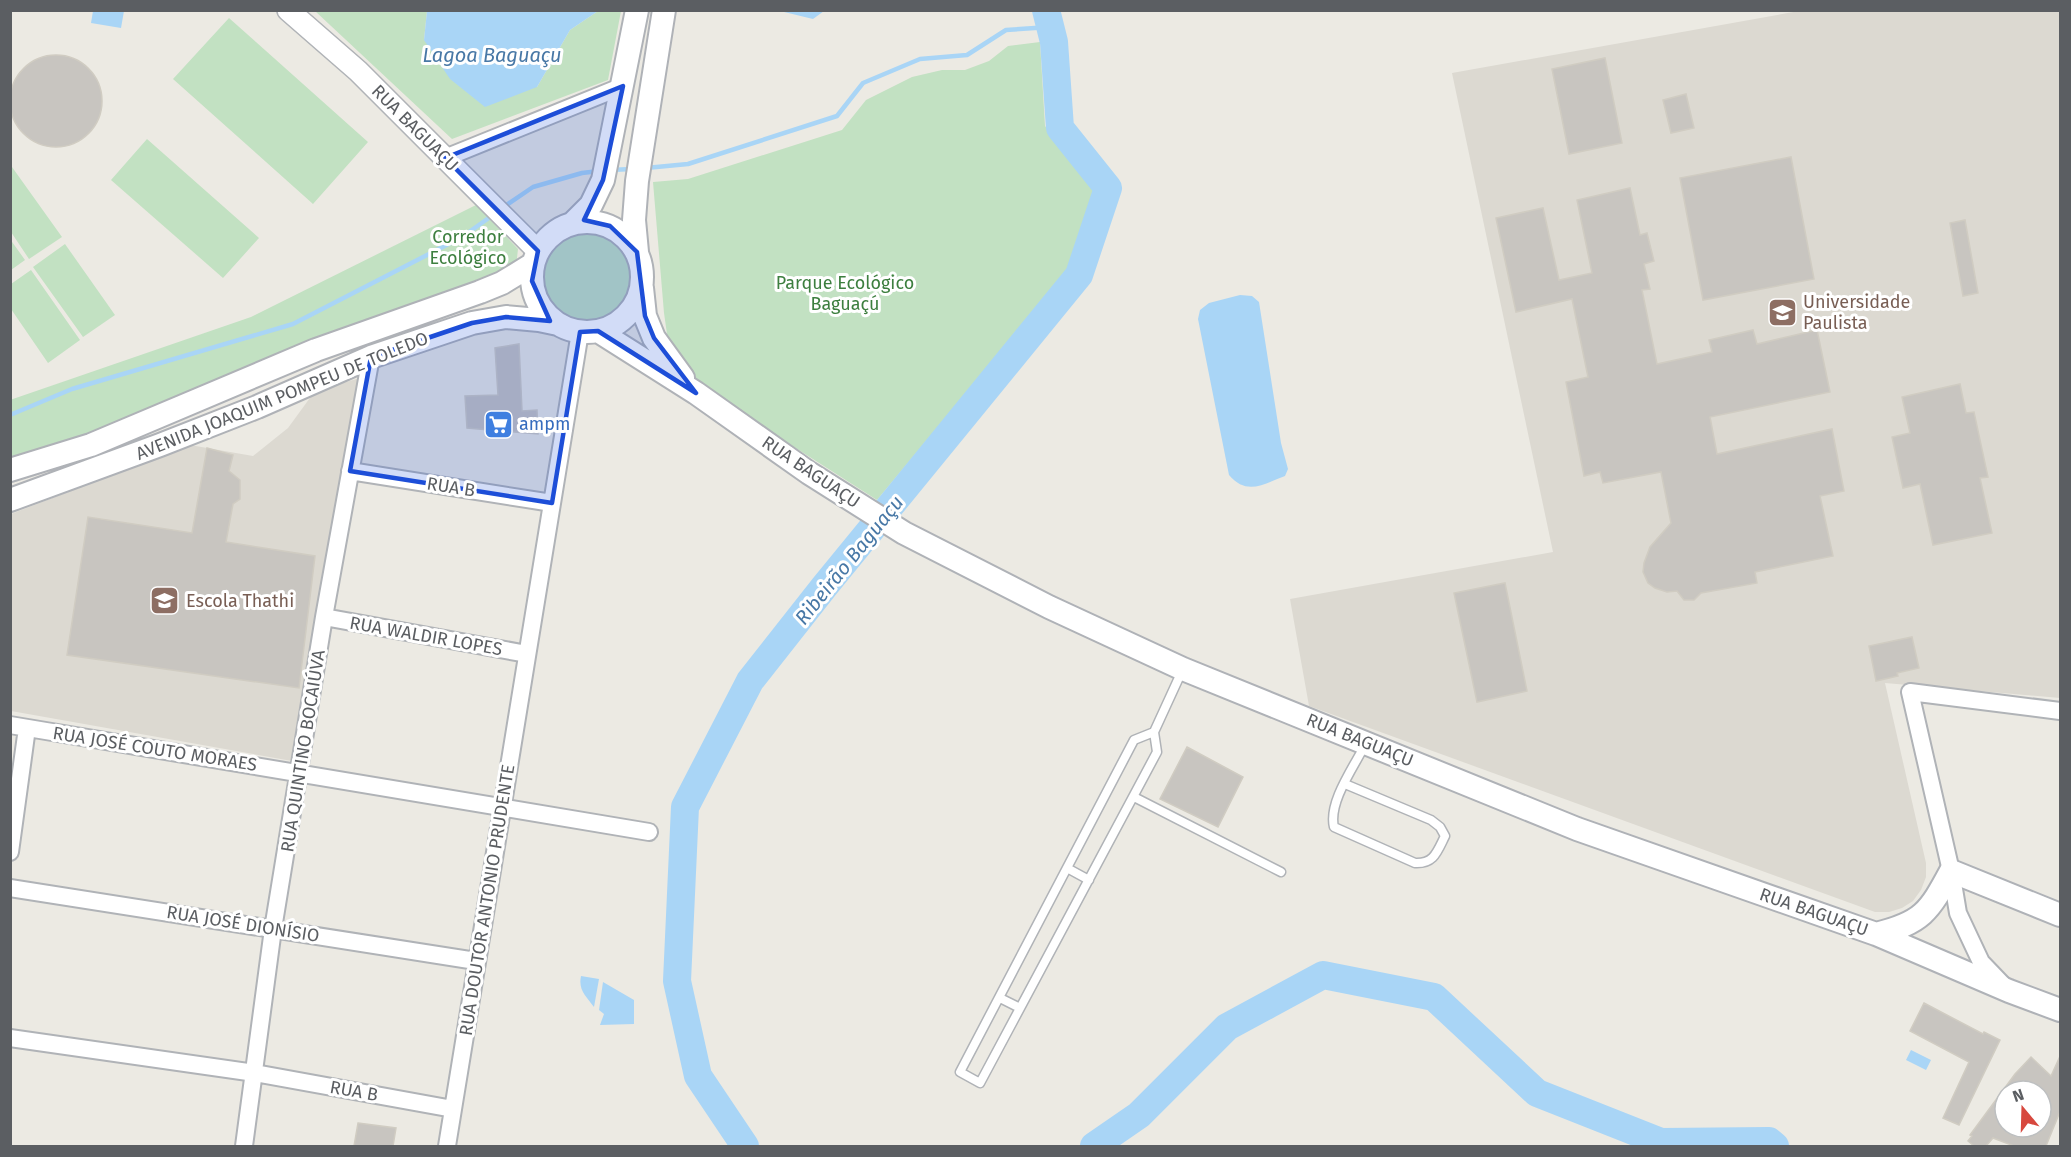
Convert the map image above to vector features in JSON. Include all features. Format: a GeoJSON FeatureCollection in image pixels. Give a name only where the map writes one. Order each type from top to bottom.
{"type":"FeatureCollection","features":[{"type":"Feature","properties":{"kind":"main road"},"geometry":{"type":"LineString","coordinates":[[572,224],[591,205],[603,180],[637,10]]}},
{"type":"Feature","properties":{"kind":"main road"},"geometry":{"type":"LineString","coordinates":[[664,10],[637,181],[634,220],[643,270],[645,316],[654,338],[696,393]]}},
{"type":"Feature","properties":{"kind":"main road"},"geometry":{"type":"LineString","coordinates":[[638,252],[626,237],[610,226],[591,221],[572,224],[552,234],[535,258],[532,281],[536,298],[545,313],[558,324],[589,332],[696,393]]}},
{"type":"Feature","properties":{"kind":"main road","name":"AVENIDA JOAQUIM POMPEU DE TOLEDO"},"geometry":{"type":"LineString","coordinates":[[10,470],[91,445],[316,350],[480,292],[502,283],[535,258]]}},
{"type":"Feature","properties":{"kind":"main road"},"geometry":{"type":"LineString","coordinates":[[589,332],[614,326],[627,316],[642,288]]}},
{"type":"Feature","properties":{"kind":"main road","name":"AVENIDA JOAQUIM POMPEU DE TOLEDO"},"geometry":{"type":"LineString","coordinates":[[10,500],[214,424],[371,357],[472,323],[506,317],[558,324]]}},
{"type":"Feature","properties":{"kind":"main road","name":"RUA BAGUAÇU"},"geometry":{"type":"LineString","coordinates":[[696,393],[809,473],[904,533],[1049,608],[1183,669],[1577,829],[1876,934],[2009,991],[2061,1010]]}},
{"type":"Feature","properties":{"kind":"main road"},"geometry":{"type":"LineString","coordinates":[[1876,934],[1914,922],[1928,910],[1951,871],[2061,915]]}},
{"type":"Feature","properties":{"kind":"street","name":"RUA BAGUAÇU"},"geometry":{"type":"LineString","coordinates":[[288,10],[358,71],[474,186],[516,230],[535,258]]}},
{"type":"Feature","properties":{"kind":"street"},"geometry":{"type":"LineString","coordinates":[[445,158],[623,86]]}},
{"type":"Feature","properties":{"kind":"street","name":"RUA DOUTOR ANTONIO PRUDENTE"},"geometry":{"type":"LineString","coordinates":[[447,1146],[552,503],[589,332]]}},
{"type":"Feature","properties":{"kind":"street","name":"RUA QUINTINO BOCAIÚVA"},"geometry":{"type":"LineString","coordinates":[[244,1146],[273,929],[324,617],[371,357]]}},
{"type":"Feature","properties":{"kind":"street","name":"RUA B"},"geometry":{"type":"LineString","coordinates":[[350,471],[552,503]]}},
{"type":"Feature","properties":{"kind":"street","name":"RUA WALDIR LOPES"},"geometry":{"type":"LineString","coordinates":[[324,617],[527,654]]}},
{"type":"Feature","properties":{"kind":"street"},"geometry":{"type":"LineString","coordinates":[[2009,991],[1981,962],[1958,913],[1951,871],[1910,692],[2061,711]]}},
{"type":"Feature","properties":{"kind":"street"},"geometry":{"type":"LineString","coordinates":[[10,852],[19,726]]}},
{"type":"Feature","properties":{"kind":"street","name":"RUA JOSÉ COUTO MORAES"},"geometry":{"type":"LineString","coordinates":[[19,726],[649,832]]}},
{"type":"Feature","properties":{"kind":"street","name":"RUA JOSÉ DIONÍSIO"},"geometry":{"type":"LineString","coordinates":[[10,888],[476,961]]}},
{"type":"Feature","properties":{"kind":"street","name":"RUA B"},"geometry":{"type":"LineString","coordinates":[[10,1038],[255,1073],[453,1109]]}},
{"type":"Feature","properties":{"kind":"lane"},"geometry":{"type":"LineString","coordinates":[[1154,732],[1134,740],[960,1072],[980,1083],[1157,752],[1154,732],[1183,669]]}},
{"type":"Feature","properties":{"kind":"lane"},"geometry":{"type":"LineString","coordinates":[[1345,784],[1431,819],[1440,827],[1445,836],[1436,855],[1425,863],[1414,863],[1334,828],[1332,817],[1334,805],[1366,742]]}},
{"type":"Feature","properties":{"kind":"lane"},"geometry":{"type":"LineString","coordinates":[[1134,796],[1281,872]]}},
{"type":"Feature","properties":{"kind":"lane"},"geometry":{"type":"LineString","coordinates":[[1067,868],[1089,880]]}},
{"type":"Feature","properties":{"kind":"lane"},"geometry":{"type":"LineString","coordinates":[[1000,998],[1020,1008]]}},
{"type":"Feature","properties":{"kind":"highlighted area"},"geometry":{"type":"Polygon","coordinates":[[[623,86],[603,180],[584,220],[610,226],[637,252],[645,316],[654,338],[696,393],[598,331],[580,332],[552,503],[350,471],[371,357],[472,323],[506,317],[550,321],[532,281],[538,251],[445,158],[623,86]]]}},
{"type":"Feature","properties":{"kind":"shaded area","name":"Universidade Paulista"},"geometry":{"type":"Polygon","coordinates":[[[1799,11],[2060,11],[2060,698],[1885,683],[1926,863],[1926,877],[1913,901],[1889,912],[1875,912],[1309,706],[1290,599],[1553,552],[1452,73],[1799,11]]]}},
{"type":"Feature","properties":{"kind":"shaded area","name":"Escola Thathi"},"geometry":{"type":"Polygon","coordinates":[[[360,378],[303,688],[292,761],[11,711],[11,514],[190,445],[253,456],[288,428],[315,391],[360,378]]]}},
{"type":"Feature","properties":{"kind":"green space"},"geometry":{"type":"Polygon","coordinates":[[[315,11],[427,11],[424,40],[537,87],[570,30],[598,11],[621,11],[608,80],[452,139],[315,11]]]}},
{"type":"Feature","properties":{"kind":"green space"},"geometry":{"type":"Polygon","coordinates":[[[229,18],[368,142],[313,204],[173,79],[229,18]]]}},
{"type":"Feature","properties":{"kind":"green space","name":"Parque Ecológico Baguaçú"},"geometry":{"type":"Polygon","coordinates":[[[1040,42],[1045,126],[1095,193],[1068,270],[877,500],[708,392],[669,348],[653,182],[688,179],[842,130],[866,100],[912,77],[942,70],[965,70],[989,61],[1008,46],[1040,42]]]}},
{"type":"Feature","properties":{"kind":"green space"},"geometry":{"type":"Polygon","coordinates":[[[147,139],[259,238],[223,278],[111,180],[147,139]]]}},
{"type":"Feature","properties":{"kind":"green space"},"geometry":{"type":"Polygon","coordinates":[[[12,167],[62,237],[29,259],[11,232],[10,168],[12,167]]]}},
{"type":"Feature","properties":{"kind":"green space","name":"Corredor Ecológico"},"geometry":{"type":"Polygon","coordinates":[[[476,205],[518,249],[516,267],[11,477],[10,400],[251,317],[476,205]]]}},
{"type":"Feature","properties":{"kind":"green space"},"geometry":{"type":"Polygon","coordinates":[[[587,232],[604,236],[618,245],[627,259],[631,276],[627,293],[618,307],[604,316],[587,320],[570,316],[556,307],[547,293],[543,276],[547,259],[556,245],[570,236],[587,232]]]}},
{"type":"Feature","properties":{"kind":"green space"},"geometry":{"type":"Polygon","coordinates":[[[10,239],[25,260],[11,270],[10,270],[10,239]]]}},
{"type":"Feature","properties":{"kind":"green space"},"geometry":{"type":"Polygon","coordinates":[[[65,244],[115,315],[83,337],[33,267],[65,244]]]}},
{"type":"Feature","properties":{"kind":"green space"},"geometry":{"type":"Polygon","coordinates":[[[31,270],[80,340],[48,363],[11,309],[11,284],[31,270]]]}},
{"type":"Feature","properties":{"kind":"water","name":"Lagoa Baguaçu"},"geometry":{"type":"Polygon","coordinates":[[[427,10],[598,11],[570,30],[537,87],[485,107],[450,79],[424,40],[427,10]]]}},
{"type":"Feature","properties":{"kind":"water"},"geometry":{"type":"Polygon","coordinates":[[[824,10],[813,19],[780,11],[824,10]]]}},
{"type":"Feature","properties":{"kind":"water"},"geometry":{"type":"Polygon","coordinates":[[[93,11],[124,11],[121,28],[91,23],[93,11]]]}},
{"type":"Feature","properties":{"kind":"water"},"geometry":{"type":"Polygon","coordinates":[[[1240,295],[1252,296],[1259,302],[1281,443],[1288,469],[1285,476],[1262,485],[1249,487],[1242,485],[1229,475],[1198,319],[1200,310],[1209,303],[1240,295]]]}},
{"type":"Feature","properties":{"kind":"water"},"geometry":{"type":"Polygon","coordinates":[[[581,976],[599,979],[594,1007],[582,989],[581,976]]]}},
{"type":"Feature","properties":{"kind":"water"},"geometry":{"type":"Polygon","coordinates":[[[603,982],[634,1000],[634,1024],[600,1025],[604,1014],[599,1010],[603,982]]]}},
{"type":"Feature","properties":{"kind":"water"},"geometry":{"type":"Polygon","coordinates":[[[1911,1050],[1931,1060],[1926,1070],[1906,1060],[1911,1050]]]}},
{"type":"Feature","properties":{"kind":"building"},"geometry":{"type":"Polygon","coordinates":[[[56,55],[74,58],[89,68],[99,83],[102,101],[99,119],[89,134],[74,144],[56,147],[38,144],[23,134],[13,119],[10,101],[13,83],[23,68],[38,58],[56,55]]]}},
{"type":"Feature","properties":{"kind":"building"},"geometry":{"type":"Polygon","coordinates":[[[1605,58],[1622,143],[1569,154],[1552,69],[1605,58]]]}},
{"type":"Feature","properties":{"kind":"building"},"geometry":{"type":"Polygon","coordinates":[[[1686,94],[1694,128],[1671,133],[1663,100],[1686,94]]]}},
{"type":"Feature","properties":{"kind":"building"},"geometry":{"type":"Polygon","coordinates":[[[1791,157],[1814,279],[1703,300],[1680,178],[1791,157]]]}},
{"type":"Feature","properties":{"kind":"building"},"geometry":{"type":"Polygon","coordinates":[[[1630,188],[1640,235],[1647,233],[1654,261],[1644,264],[1650,289],[1642,290],[1657,364],[1712,352],[1709,340],[1753,330],[1757,344],[1817,330],[1830,392],[1710,417],[1717,454],[1832,429],[1844,491],[1820,496],[1833,556],[1755,572],[1757,583],[1701,593],[1694,600],[1684,600],[1677,591],[1667,592],[1655,588],[1648,583],[1643,572],[1650,547],[1671,523],[1661,472],[1603,483],[1600,472],[1584,476],[1566,382],[1588,377],[1572,299],[1516,312],[1496,218],[1543,208],[1559,280],[1592,273],[1577,200],[1630,188]]]}},
{"type":"Feature","properties":{"kind":"building"},"geometry":{"type":"Polygon","coordinates":[[[1965,220],[1978,293],[1963,296],[1950,223],[1965,220]]]}},
{"type":"Feature","properties":{"kind":"building"},"geometry":{"type":"Polygon","coordinates":[[[519,344],[522,411],[537,410],[538,434],[467,428],[465,396],[498,395],[495,348],[519,344]]]}},
{"type":"Feature","properties":{"kind":"building"},"geometry":{"type":"Polygon","coordinates":[[[1960,384],[1966,413],[1974,412],[1988,477],[1980,478],[1992,533],[1933,545],[1920,484],[1903,488],[1892,437],[1910,433],[1902,397],[1960,384]]]}},
{"type":"Feature","properties":{"kind":"building"},"geometry":{"type":"Polygon","coordinates":[[[207,448],[233,455],[229,471],[240,480],[240,499],[233,504],[226,542],[315,556],[299,688],[67,655],[88,517],[192,533],[207,448]]]}},
{"type":"Feature","properties":{"kind":"building"},"geometry":{"type":"Polygon","coordinates":[[[1505,583],[1527,691],[1477,702],[1454,593],[1505,583]]]}},
{"type":"Feature","properties":{"kind":"building"},"geometry":{"type":"Polygon","coordinates":[[[1912,637],[1919,668],[1876,681],[1869,646],[1912,637]]]}},
{"type":"Feature","properties":{"kind":"building"},"geometry":{"type":"Polygon","coordinates":[[[1187,747],[1243,777],[1218,827],[1160,799],[1187,747]]]}},
{"type":"Feature","properties":{"kind":"building"},"geometry":{"type":"Polygon","coordinates":[[[1924,1003],[1983,1034],[1984,1032],[2000,1040],[1959,1125],[1943,1118],[1969,1062],[1910,1031],[1924,1003]]]}},
{"type":"Feature","properties":{"kind":"building"},"geometry":{"type":"Polygon","coordinates":[[[2061,1054],[2061,1109],[2053,1129],[2053,1079],[2011,1079],[2031,1057],[2051,1076],[2061,1054]]]}},
{"type":"Feature","properties":{"kind":"building"},"geometry":{"type":"Polygon","coordinates":[[[1993,1104],[1993,1138],[1986,1146],[1974,1146],[1968,1141],[1972,1136],[1970,1135],[1993,1104]]]}},
{"type":"Feature","properties":{"kind":"building"},"geometry":{"type":"Polygon","coordinates":[[[358,1123],[396,1128],[393,1146],[354,1146],[358,1123]]]}},
{"type":"Feature","properties":{"kind":"building"},"geometry":{"type":"Polygon","coordinates":[[[1996,1139],[2049,1139],[2046,1146],[2014,1146],[1996,1139]]]}},
{"type":"Feature","properties":{"kind":"waterway","name":"Ribeirão Baguaçu"},"geometry":{"type":"LineString","coordinates":[[745,1146],[698,1076],[677,981],[685,807],[750,681],[1079,275],[1108,188],[1060,128],[1054,42],[1046,10]]}},
{"type":"Feature","properties":{"kind":"waterway"},"geometry":{"type":"LineString","coordinates":[[646,168],[688,164],[837,116],[863,83],[920,59],[967,55],[1006,30],[1050,27]]}},
{"type":"Feature","properties":{"kind":"waterway"},"geometry":{"type":"LineString","coordinates":[[610,170],[632,169]]}},
{"type":"Feature","properties":{"kind":"waterway"},"geometry":{"type":"LineString","coordinates":[[502,208],[533,187],[582,173],[599,171]]}},
{"type":"Feature","properties":{"kind":"waterway"},"geometry":{"type":"LineString","coordinates":[[10,415],[72,389],[293,324],[462,237],[493,215]]}},
{"type":"Feature","properties":{"kind":"waterway","name":"Ribeirão Baguaçu"},"geometry":{"type":"LineString","coordinates":[[1094,1146],[1139,1115],[1227,1027],[1323,975],[1434,997],[1537,1093],[1661,1142],[1769,1141],[1775,1146]]}},
{"type":"Feature","properties":{"kind":"place","name":"Universidade Paulista"},"geometry":{"type":"Point","coordinates":[1782,312]}},
{"type":"Feature","properties":{"kind":"place","name":"ampm"},"geometry":{"type":"Point","coordinates":[498,424]}},
{"type":"Feature","properties":{"kind":"place","name":"Escola Thathi"},"geometry":{"type":"Point","coordinates":[165,601]}}]}
